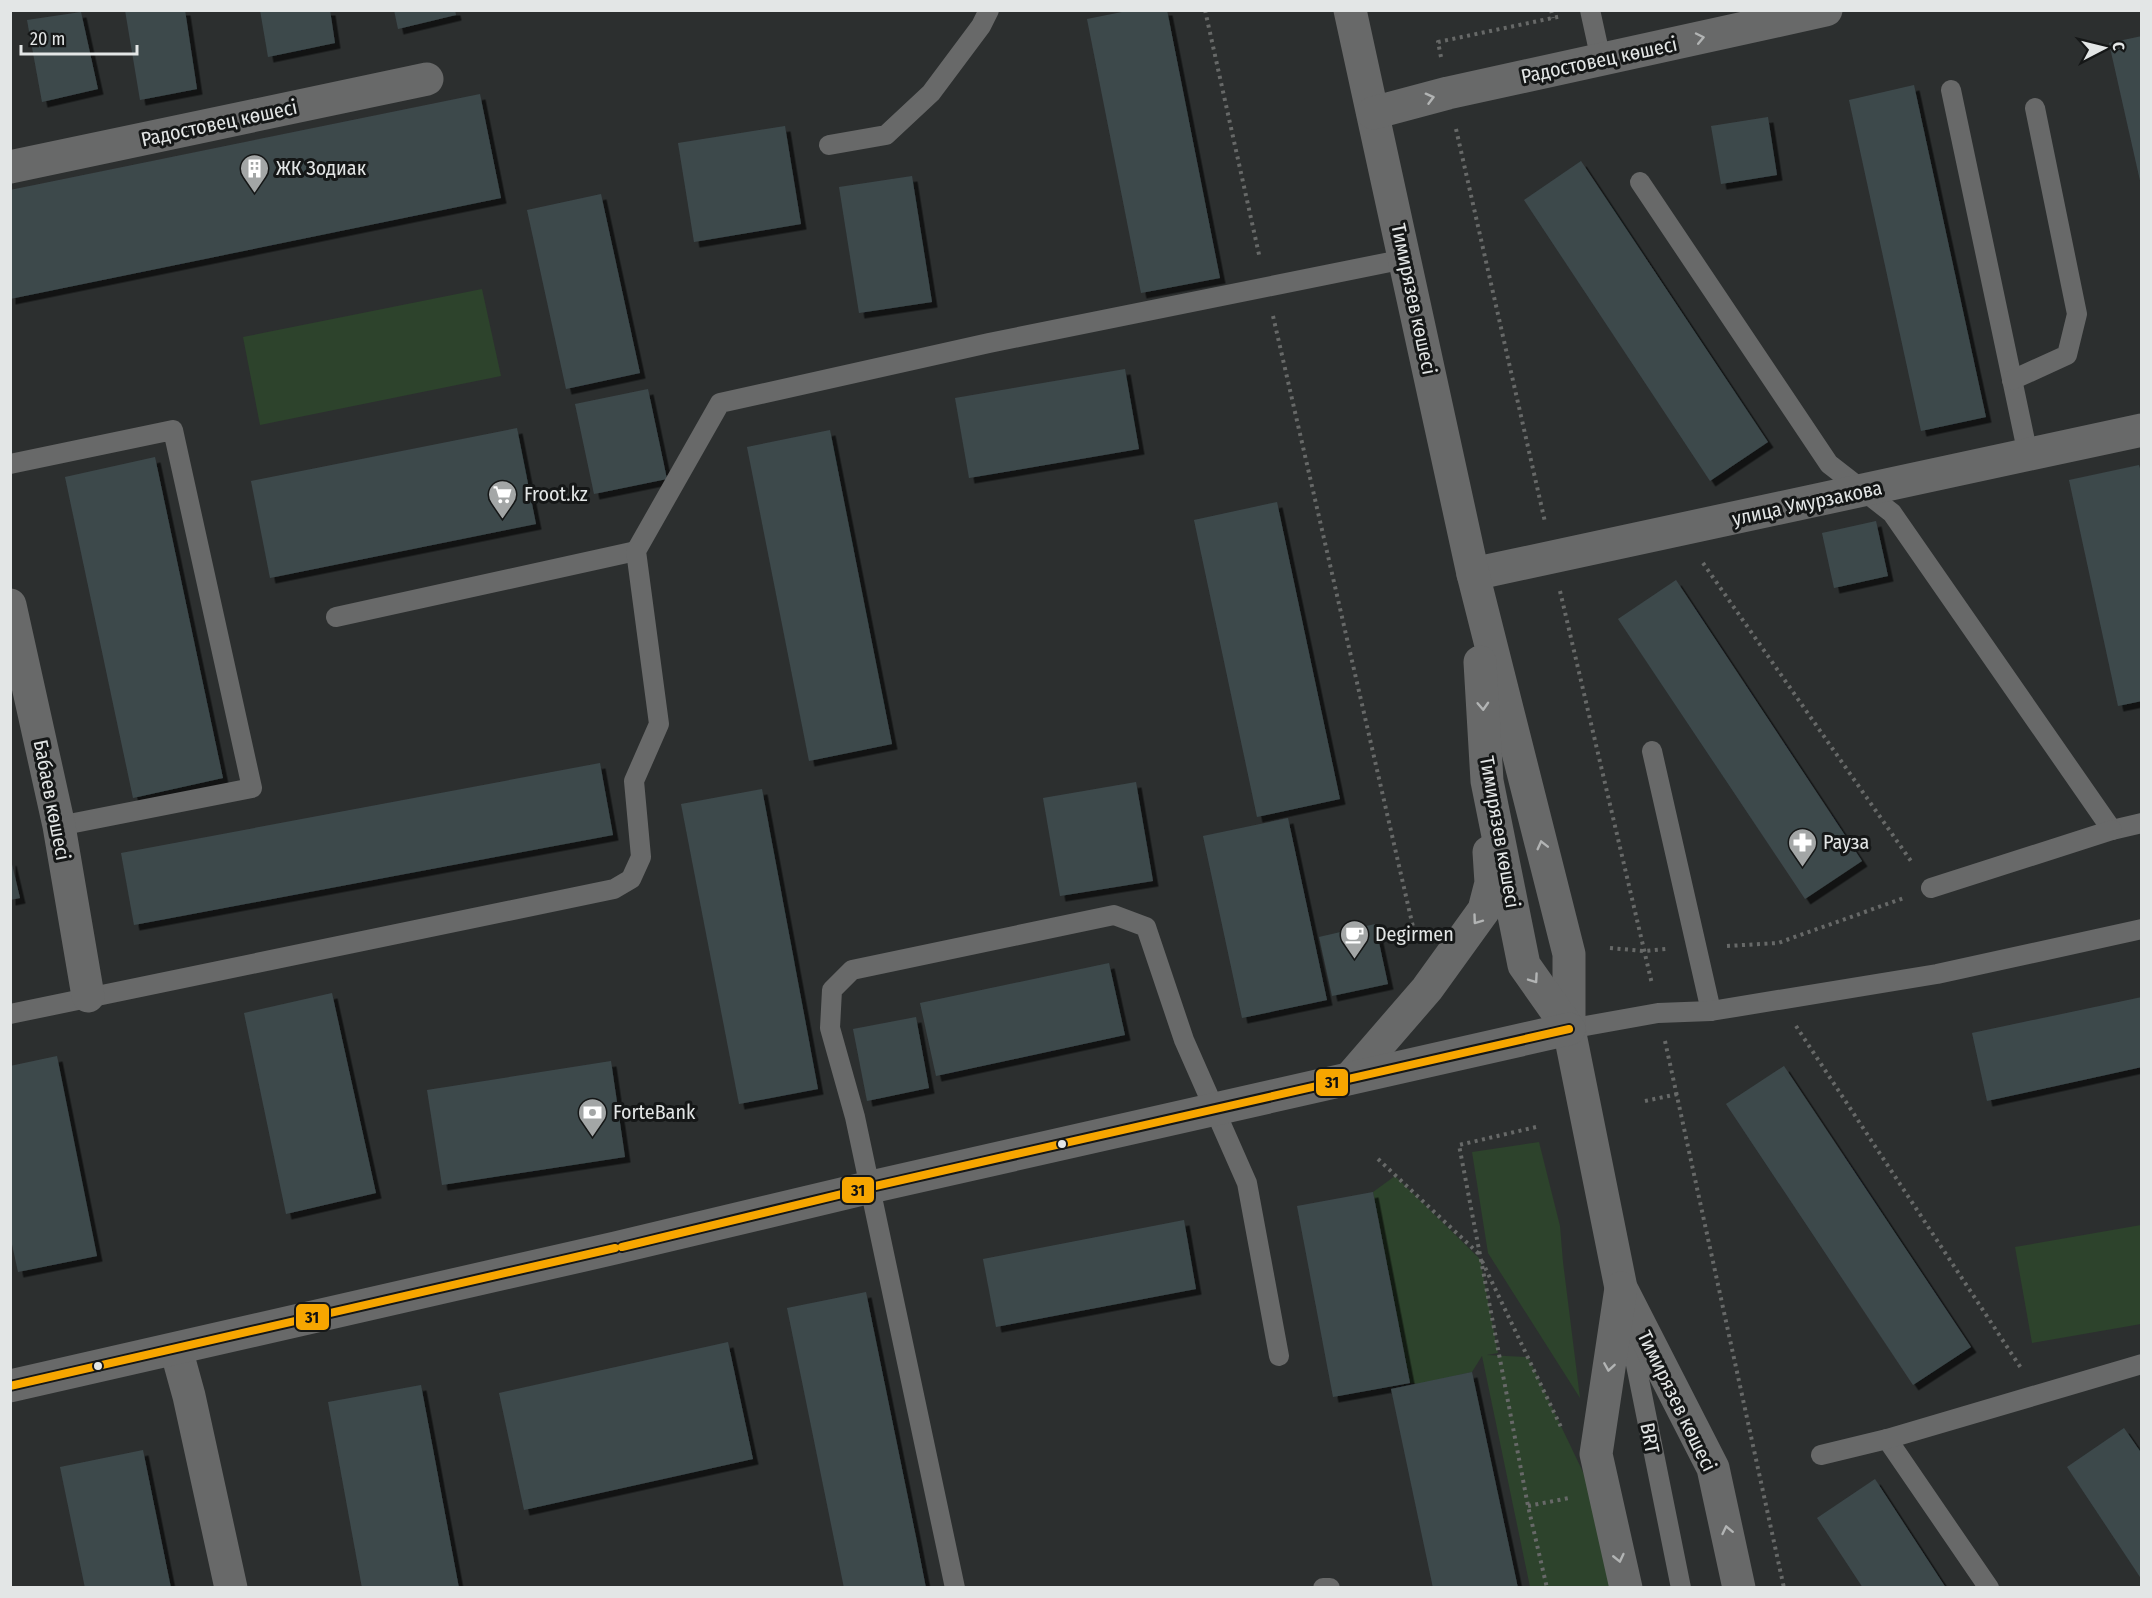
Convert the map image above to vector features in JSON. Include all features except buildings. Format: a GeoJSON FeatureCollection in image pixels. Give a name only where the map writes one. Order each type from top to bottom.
{"type":"FeatureCollection","features":[{"type":"Feature","properties":{"kind":"street","name":"Радостовец көшесі"},"geometry":{"type":"LineString","coordinates":[[1373,113],[1449,93],[1826,10]]}},
{"type":"Feature","properties":{"kind":"street","name":"Тимирязев көшесі"},"geometry":{"type":"LineString","coordinates":[[1351,11],[1474,579],[1569,954],[1569,1029],[1621,1288],[1713,1468],[1739,1587]]}},
{"type":"Feature","properties":{"kind":"street","name":"Радостовец көшесі"},"geometry":{"type":"LineString","coordinates":[[10,168],[427,79]]}},
{"type":"Feature","properties":{"kind":"street","name":"улица Умурзакова"},"geometry":{"type":"LineString","coordinates":[[1474,579],[1553,558],[2142,430]]}},
{"type":"Feature","properties":{"kind":"street","name":"Тимирязев көшесі"},"geometry":{"type":"LineString","coordinates":[[1474,579],[1487,781],[1524,965],[1569,1029]]}},
{"type":"Feature","properties":{"kind":"street","name":"Бабаев көшесі"},"geometry":{"type":"LineString","coordinates":[[10,605],[59,826],[88,996]]}},
{"type":"Feature","properties":{"kind":"street"},"geometry":{"type":"LineString","coordinates":[[1350,1078],[1427,989],[1484,910],[1491,883],[1487,781]]}},
{"type":"Feature","properties":{"kind":"street"},"geometry":{"type":"LineString","coordinates":[[10,1386],[1214,1108],[1569,1029]]}},
{"type":"Feature","properties":{"kind":"street","name":"Тимирязев көшесі"},"geometry":{"type":"LineString","coordinates":[[1621,1288],[1596,1454],[1626,1587]]}},
{"type":"Feature","properties":{"kind":"street"},"geometry":{"type":"LineString","coordinates":[[176,1349],[189,1396],[231,1587]]}},
{"type":"Feature","properties":{"kind":"lane"},"geometry":{"type":"LineString","coordinates":[[829,145],[886,135],[931,93],[981,26],[989,10]]}},
{"type":"Feature","properties":{"kind":"lane"},"geometry":{"type":"LineString","coordinates":[[1581,12],[1601,60]]}},
{"type":"Feature","properties":{"kind":"lane"},"geometry":{"type":"LineString","coordinates":[[1951,90],[2028,455]]}},
{"type":"Feature","properties":{"kind":"lane"},"geometry":{"type":"LineString","coordinates":[[2012,380],[2067,355],[2077,314],[2035,108]]}},
{"type":"Feature","properties":{"kind":"lane"},"geometry":{"type":"LineString","coordinates":[[1640,182],[1829,464],[1892,513],[2112,830]]}},
{"type":"Feature","properties":{"kind":"lane"},"geometry":{"type":"LineString","coordinates":[[10,1014],[88,996],[614,889],[631,879],[640,857],[634,781],[659,723],[636,551],[720,403],[989,343],[1406,259]]}},
{"type":"Feature","properties":{"kind":"lane"},"geometry":{"type":"LineString","coordinates":[[10,464],[173,430],[252,788],[59,826]]}},
{"type":"Feature","properties":{"kind":"lane"},"geometry":{"type":"LineString","coordinates":[[336,617],[636,551]]}},
{"type":"Feature","properties":{"kind":"lane"},"geometry":{"type":"LineString","coordinates":[[1652,751],[1711,1011]]}},
{"type":"Feature","properties":{"kind":"lane"},"geometry":{"type":"LineString","coordinates":[[1931,888],[2112,830],[2142,823]]}},
{"type":"Feature","properties":{"kind":"lane"},"geometry":{"type":"LineString","coordinates":[[955,1587],[871,1187],[855,1117],[830,1028],[832,990],[852,970],[1114,915],[1146,927],[1184,1041],[1247,1183],[1279,1356]]}},
{"type":"Feature","properties":{"kind":"lane"},"geometry":{"type":"LineString","coordinates":[[1569,1029],[1658,1013],[1711,1011],[1937,974],[2142,929]]}},
{"type":"Feature","properties":{"kind":"lane","name":"BRT"},"geometry":{"type":"LineString","coordinates":[[1621,1288],[1681,1587]]}},
{"type":"Feature","properties":{"kind":"lane"},"geometry":{"type":"LineString","coordinates":[[1821,1455],[2039,1396],[2142,1364]]}},
{"type":"Feature","properties":{"kind":"lane"},"geometry":{"type":"LineString","coordinates":[[1887,1439],[1989,1587]]}},
{"type":"Feature","properties":{"kind":"lane"},"geometry":{"type":"LineString","coordinates":[[1323,1587],[1330,1587]]}},
{"type":"Feature","properties":{"kind":"path"},"geometry":{"type":"LineString","coordinates":[[1205,10],[1417,944]]}},
{"type":"Feature","properties":{"kind":"path"},"geometry":{"type":"LineString","coordinates":[[1551,10],[1553,18]]}},
{"type":"Feature","properties":{"kind":"path"},"geometry":{"type":"LineString","coordinates":[[1581,12],[1438,42],[1553,558],[1678,1094],[1784,1587]]}},
{"type":"Feature","properties":{"kind":"path"},"geometry":{"type":"LineString","coordinates":[[1610,948],[1644,951],[1778,943],[1931,888],[1680,530]]}},
{"type":"Feature","properties":{"kind":"path"},"geometry":{"type":"LineString","coordinates":[[1779,1000],[2039,1396]]}},
{"type":"Feature","properties":{"kind":"path"},"geometry":{"type":"LineString","coordinates":[[1645,1101],[1678,1094]]}},
{"type":"Feature","properties":{"kind":"path"},"geometry":{"type":"LineString","coordinates":[[1536,1127],[1459,1145],[1528,1506],[1547,1587]]}},
{"type":"Feature","properties":{"kind":"path"},"geometry":{"type":"LineString","coordinates":[[1378,1160],[1478,1253],[1563,1430]]}},
{"type":"Feature","properties":{"kind":"path"},"geometry":{"type":"LineString","coordinates":[[1528,1506],[1571,1498]]}},
{"type":"Feature","properties":{"kind":"green space"},"geometry":{"type":"Polygon","coordinates":[[[482,289],[501,376],[260,425],[243,337],[482,289]]]}},
{"type":"Feature","properties":{"kind":"green space"},"geometry":{"type":"Polygon","coordinates":[[[1539,1142],[1560,1226],[1580,1398],[1488,1253],[1472,1152],[1539,1142]]]}},
{"type":"Feature","properties":{"kind":"green space"},"geometry":{"type":"Polygon","coordinates":[[[1395,1176],[1480,1259],[1498,1353],[1487,1355],[1528,1357],[1593,1493],[1614,1587],[1530,1587],[1482,1356],[1472,1372],[1419,1384],[1410,1383],[1373,1192],[1395,1176]]]}},
{"type":"Feature","properties":{"kind":"green space"},"geometry":{"type":"Polygon","coordinates":[[[2141,1225],[2141,1324],[2032,1343],[2015,1247],[2141,1225]]]}},
{"type":"Feature","properties":{"kind":"transit line","name":"31"},"geometry":{"type":"LineString","coordinates":[[622,1247],[871,1187],[1569,1029]]}},
{"type":"Feature","properties":{"kind":"transit line","name":"31"},"geometry":{"type":"LineString","coordinates":[[10,1386],[615,1248]]}},
{"type":"Feature","properties":{"kind":"place","name":"ЖК Зодиак"},"geometry":{"type":"Point","coordinates":[255,194]}},
{"type":"Feature","properties":{"kind":"place","name":"Froot.kz"},"geometry":{"type":"Point","coordinates":[503,520]}},
{"type":"Feature","properties":{"kind":"place","name":"Рауза"},"geometry":{"type":"Point","coordinates":[1802,868]}},
{"type":"Feature","properties":{"kind":"place","name":"Degirmen"},"geometry":{"type":"Point","coordinates":[1354,960]}},
{"type":"Feature","properties":{"kind":"place","name":"ForteBank"},"geometry":{"type":"Point","coordinates":[592,1138]}}]}
